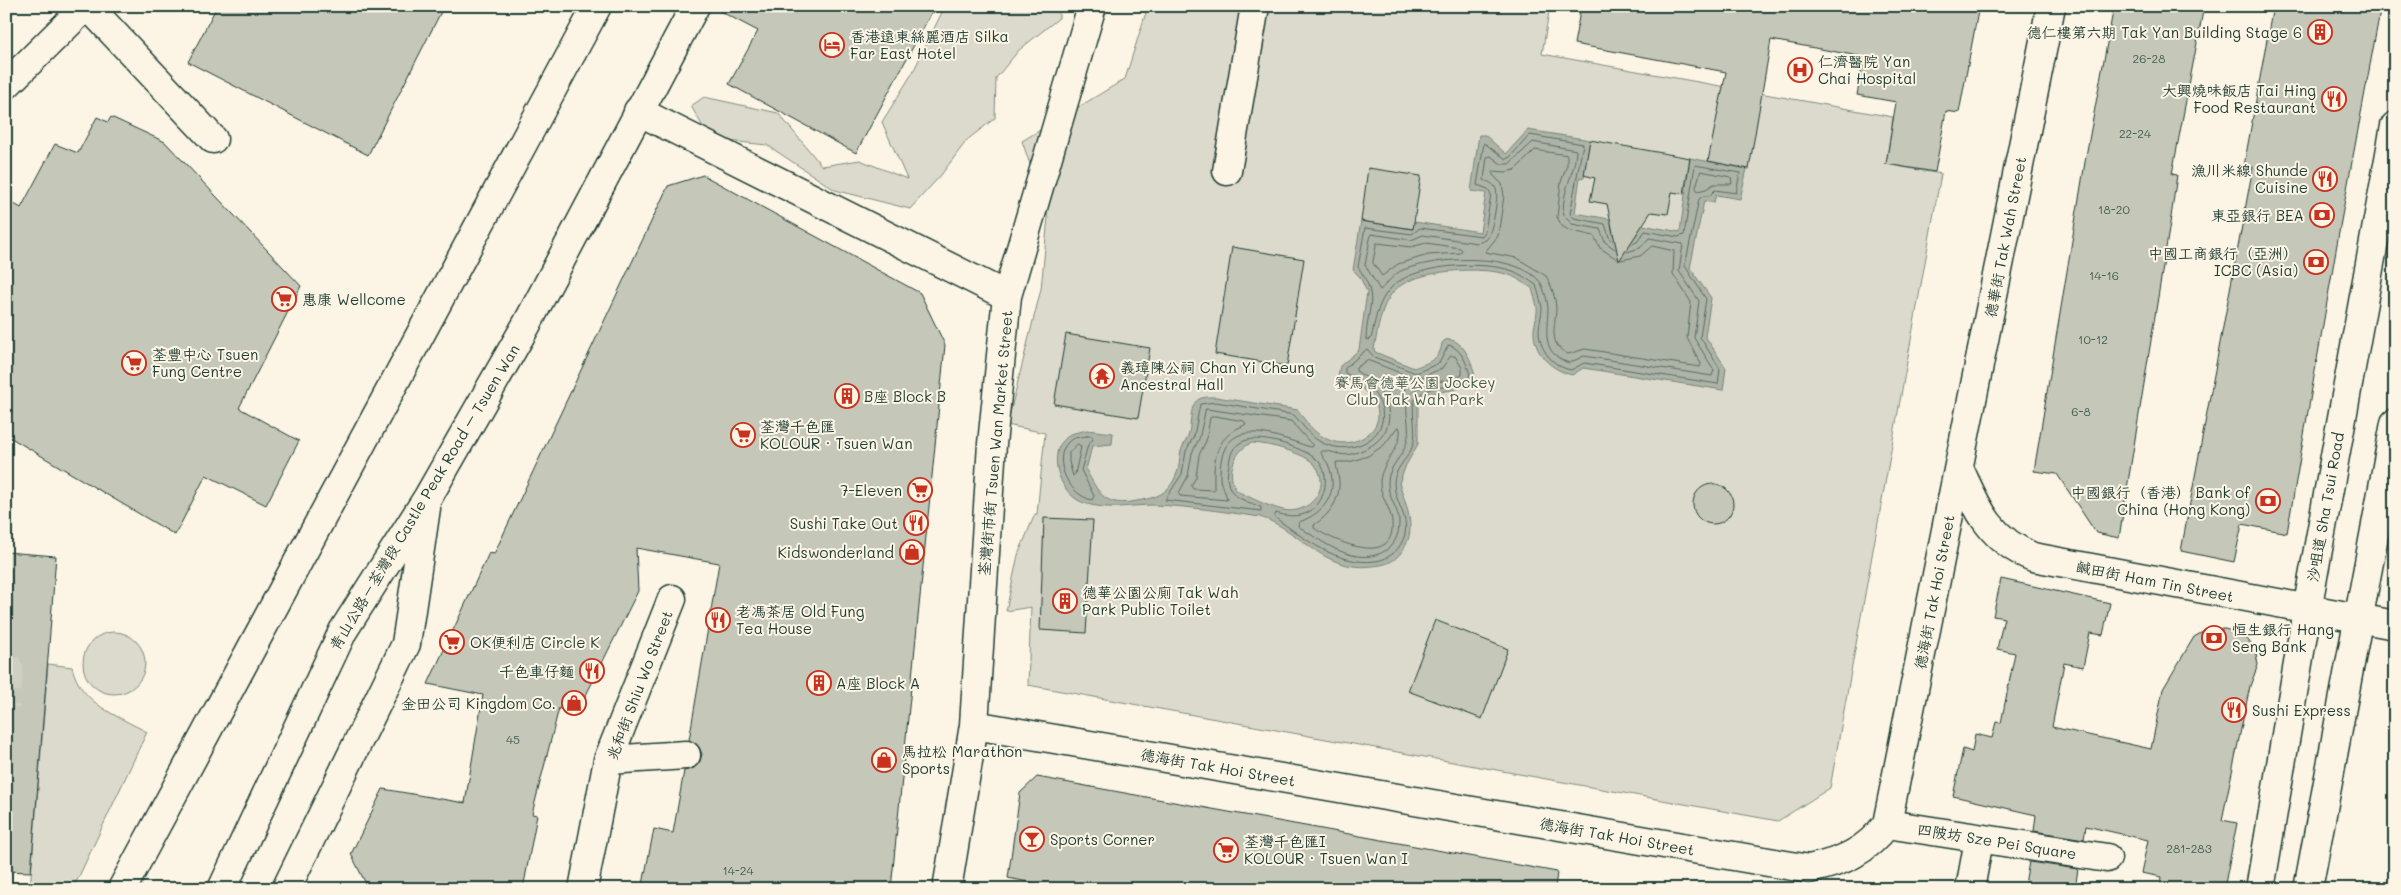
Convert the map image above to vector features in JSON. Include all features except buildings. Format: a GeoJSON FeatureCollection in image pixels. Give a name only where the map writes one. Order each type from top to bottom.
{"type":"FeatureCollection","features":[{"type":"Feature","properties":{"kind":"street"},"geometry":{"type":"LineString","coordinates":[[6,85],[87,6],[213,139]]}},
{"type":"Feature","properties":{"kind":"street"},"geometry":{"type":"LineString","coordinates":[[122,889],[597,6]]}},
{"type":"Feature","properties":{"kind":"street","name":"青山公路－荃灣段 Castle Peak Road – Tsuen Wan"},"geometry":{"type":"LineString","coordinates":[[222,889],[343,631],[428,496],[526,324],[695,6]]}},
{"type":"Feature","properties":{"kind":"street","name":"荃灣街市街 Tsuen Wan Market Street"},"geometry":{"type":"LineString","coordinates":[[947,889],[974,724],[992,444],[1007,296],[1092,6]]}},
{"type":"Feature","properties":{"kind":"street"},"geometry":{"type":"LineString","coordinates":[[1227,171],[1255,6]]}},
{"type":"Feature","properties":{"kind":"street","name":"德華街 Tak Wah Street"},"geometry":{"type":"LineString","coordinates":[[1959,468],[2050,6]]}},
{"type":"Feature","properties":{"kind":"street"},"geometry":{"type":"LineString","coordinates":[[638,112],[1007,296]]}},
{"type":"Feature","properties":{"kind":"street","name":"沙咀道 Sha Tsui Road"},"geometry":{"type":"LineString","coordinates":[[2260,889],[2307,610],[2395,126]]}},
{"type":"Feature","properties":{"kind":"street"},"geometry":{"type":"LineString","coordinates":[[2308,889],[2395,423]]}},
{"type":"Feature","properties":{"kind":"street","name":"鹹田街 Ham Tin Street"},"geometry":{"type":"LineString","coordinates":[[1959,468],[1976,507],[1992,531],[2014,549],[2033,557],[2307,610],[2359,616],[2395,625]]}},
{"type":"Feature","properties":{"kind":"street","name":"德海街 Tak Hoi Street"},"geometry":{"type":"LineString","coordinates":[[974,724],[1808,870],[1836,864],[1876,839],[1887,824],[1959,468]]}},
{"type":"Feature","properties":{"kind":"street"},"geometry":{"type":"LineString","coordinates":[[286,889],[406,644],[428,496]]}},
{"type":"Feature","properties":{"kind":"street","name":"兆和街 Shiu Wo Street"},"geometry":{"type":"LineString","coordinates":[[583,889],[608,760],[672,599]]}},
{"type":"Feature","properties":{"kind":"street"},"geometry":{"type":"LineString","coordinates":[[608,760],[686,755]]}},
{"type":"Feature","properties":{"kind":"street","name":"四陂坊 Sze Pei Square"},"geometry":{"type":"LineString","coordinates":[[1887,824],[1979,840],[2107,858]]}},
{"type":"Feature","properties":{"kind":"street"},"geometry":{"type":"LineString","coordinates":[[1970,889],[1979,840]]}},
{"type":"Feature","properties":{"kind":"green space"},"geometry":{"type":"Polygon","coordinates":[[[945,6],[1059,6],[1059,18],[1019,50],[996,78],[995,118],[967,140],[941,175],[910,209],[835,190],[767,145],[710,139],[691,106],[704,97],[778,113],[822,166],[860,160],[907,179],[882,122],[913,72],[945,6]]]}},
{"type":"Feature","properties":{"kind":"green space","name":"賽馬會德華公園 Jockey Club Tak Wah Park"},"geometry":{"type":"Polygon","coordinates":[[[1148,6],[1550,6],[1542,54],[1893,117],[1886,164],[1941,174],[1830,788],[1778,821],[1028,685],[1031,607],[1006,611],[1018,555],[1035,514],[1037,514],[1045,433],[1007,425],[1041,289],[1048,217],[1022,141],[1125,79],[1148,6]]]}},
{"type":"Feature","properties":{"kind":"green space"},"geometry":{"type":"Polygon","coordinates":[[[114,632],[131,637],[136,641],[140,646],[145,663],[140,680],[136,685],[131,689],[114,694],[97,689],[92,685],[88,680],[83,663],[88,646],[92,641],[97,637],[114,632]]]}},
{"type":"Feature","properties":{"kind":"green space"},"geometry":{"type":"Polygon","coordinates":[[[48,664],[72,667],[83,690],[101,707],[147,732],[73,889],[30,889],[48,664]]]}},
{"type":"Feature","properties":{"kind":"water"},"geometry":{"type":"Polygon","coordinates":[[[1528,130],[1590,140],[1584,178],[1580,177],[1575,213],[1615,220],[1611,225],[1613,235],[1623,241],[1634,238],[1639,230],[1637,224],[1680,232],[1690,158],[1747,169],[1740,199],[1716,195],[1714,202],[1704,201],[1690,268],[1711,298],[1705,336],[1726,368],[1723,390],[1583,368],[1572,375],[1558,370],[1546,361],[1535,343],[1534,332],[1537,307],[1532,288],[1512,276],[1500,273],[1468,270],[1450,271],[1417,278],[1404,284],[1389,297],[1380,318],[1375,352],[1414,368],[1433,360],[1439,353],[1442,343],[1445,340],[1451,340],[1457,342],[1462,347],[1470,359],[1475,379],[1460,388],[1431,394],[1418,403],[1418,444],[1406,465],[1399,483],[1408,512],[1410,531],[1404,549],[1392,561],[1383,565],[1373,566],[1355,566],[1340,563],[1313,549],[1288,531],[1260,517],[1153,505],[1101,507],[1084,503],[1065,488],[1058,473],[1058,449],[1070,434],[1087,430],[1113,433],[1112,444],[1092,446],[1086,470],[1102,495],[1114,502],[1122,503],[1146,499],[1164,492],[1173,481],[1178,470],[1181,451],[1189,433],[1193,406],[1199,399],[1204,397],[1216,397],[1298,410],[1317,433],[1336,442],[1348,443],[1369,434],[1375,426],[1378,416],[1376,405],[1361,388],[1338,375],[1340,366],[1359,350],[1367,292],[1360,277],[1353,270],[1361,221],[1412,229],[1414,222],[1480,232],[1486,193],[1471,191],[1479,135],[1485,135],[1506,154],[1528,130]],[[1251,443],[1236,457],[1233,464],[1232,478],[1233,485],[1237,491],[1283,510],[1301,509],[1309,504],[1319,491],[1321,483],[1320,474],[1315,465],[1303,456],[1258,443],[1251,443]]]}},
{"type":"Feature","properties":{"kind":"tunnel"},"geometry":{"type":"LineString","coordinates":[[6,663],[9,669],[6,707]]}},
{"type":"Feature","properties":{"kind":"place","name":"德仁樓第六期 Tak Yan Building Stage 6"},"geometry":{"type":"Point","coordinates":[2320,32]}},
{"type":"Feature","properties":{"kind":"place","name":"香港遠東絲麗酒店 Silka Far East Hotel"},"geometry":{"type":"Point","coordinates":[832,45]}},
{"type":"Feature","properties":{"kind":"place","name":"仁濟醫院 Yan Chai Hospital"},"geometry":{"type":"Point","coordinates":[1800,70]}},
{"type":"Feature","properties":{"kind":"place","name":"大興燒味飯店 Tai Hing Food Restaurant"},"geometry":{"type":"Point","coordinates":[2334,99]}},
{"type":"Feature","properties":{"kind":"place","name":"漁川米線 Shunde Cuisine"},"geometry":{"type":"Point","coordinates":[2325,179]}},
{"type":"Feature","properties":{"kind":"place","name":"東亞銀行 BEA"},"geometry":{"type":"Point","coordinates":[2322,215]}},
{"type":"Feature","properties":{"kind":"place","name":"中國工商銀行（亞洲） ICBC (Asia)"},"geometry":{"type":"Point","coordinates":[2316,262]}},
{"type":"Feature","properties":{"kind":"place","name":"惠康 Wellcome"},"geometry":{"type":"Point","coordinates":[284,299]}},
{"type":"Feature","properties":{"kind":"place","name":"荃豐中心 Tsuen Fung Centre"},"geometry":{"type":"Point","coordinates":[134,363]}},
{"type":"Feature","properties":{"kind":"place","name":"義璋陳公祠 Chan Yi Cheung Ancestral Hall"},"geometry":{"type":"Point","coordinates":[1102,376]}},
{"type":"Feature","properties":{"kind":"place","name":"B座 Block B"},"geometry":{"type":"Point","coordinates":[847,396]}},
{"type":"Feature","properties":{"kind":"place","name":"荃灣千色匯 KOLOUR‧Tsuen Wan"},"geometry":{"type":"Point","coordinates":[743,435]}},
{"type":"Feature","properties":{"kind":"place","name":"7-Eleven"},"geometry":{"type":"Point","coordinates":[920,490]}},
{"type":"Feature","properties":{"kind":"place","name":"中國銀行（香港） Bank of China (Hong Kong)"},"geometry":{"type":"Point","coordinates":[2268,501]}},
{"type":"Feature","properties":{"kind":"place","name":"Sushi Take Out"},"geometry":{"type":"Point","coordinates":[916,523]}},
{"type":"Feature","properties":{"kind":"place","name":"Kidswonderland"},"geometry":{"type":"Point","coordinates":[912,552]}},
{"type":"Feature","properties":{"kind":"place","name":"德華公園公廁 Tak Wah Park Public Toilet"},"geometry":{"type":"Point","coordinates":[1065,601]}},
{"type":"Feature","properties":{"kind":"place","name":"老馮茶居 Old Fung Tea House"},"geometry":{"type":"Point","coordinates":[718,620]}},
{"type":"Feature","properties":{"kind":"place","name":"恒生銀行 Hang Seng Bank"},"geometry":{"type":"Point","coordinates":[2214,638]}},
{"type":"Feature","properties":{"kind":"place","name":"OK便利店 Circle K"},"geometry":{"type":"Point","coordinates":[452,642]}},
{"type":"Feature","properties":{"kind":"place","name":"千色車仔麵"},"geometry":{"type":"Point","coordinates":[592,671]}},
{"type":"Feature","properties":{"kind":"place","name":"A座 Block A"},"geometry":{"type":"Point","coordinates":[819,683]}},
{"type":"Feature","properties":{"kind":"place","name":"金田公司 Kingdom Co."},"geometry":{"type":"Point","coordinates":[574,703]}},
{"type":"Feature","properties":{"kind":"place","name":"Sushi Express"},"geometry":{"type":"Point","coordinates":[2234,710]}},
{"type":"Feature","properties":{"kind":"place","name":"馬拉松 Marathon Sports"},"geometry":{"type":"Point","coordinates":[884,760]}},
{"type":"Feature","properties":{"kind":"place","name":"Sports Corner"},"geometry":{"type":"Point","coordinates":[1032,839]}},
{"type":"Feature","properties":{"kind":"place","name":"荃灣千色匯I KOLOUR‧Tsuen Wan I"},"geometry":{"type":"Point","coordinates":[1226,850]}}]}
